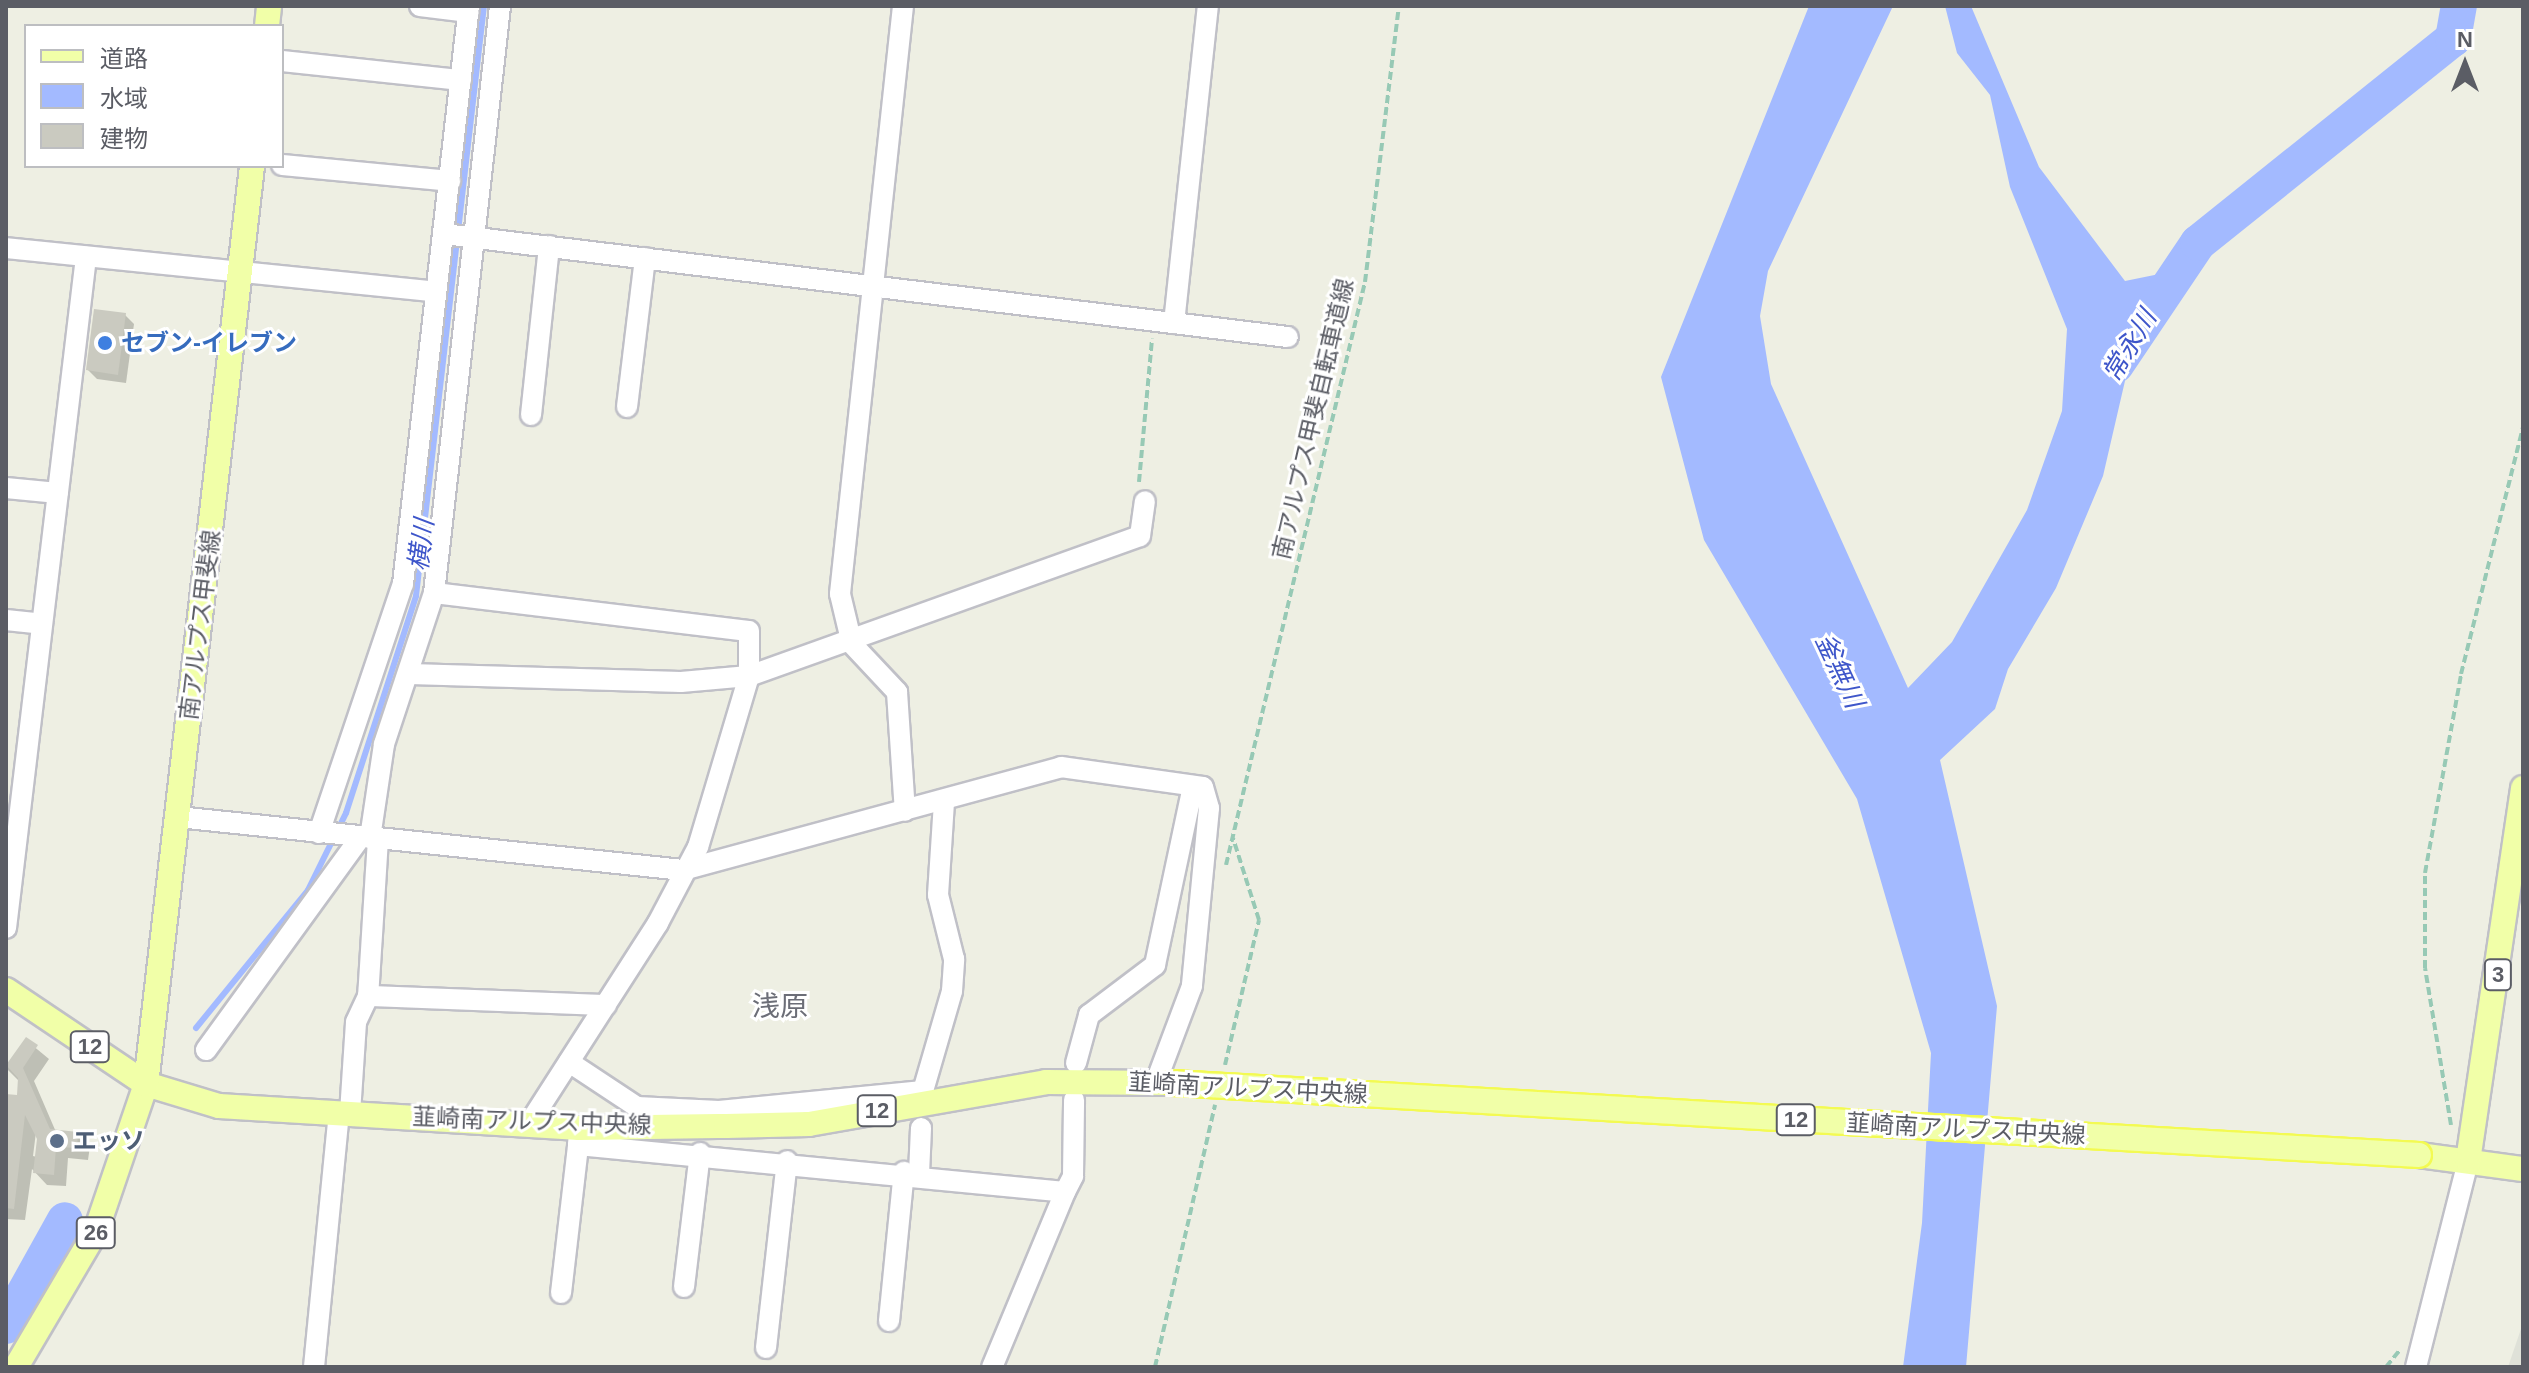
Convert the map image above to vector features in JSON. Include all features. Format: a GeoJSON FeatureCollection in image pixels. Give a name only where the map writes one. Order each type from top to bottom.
{"type":"FeatureCollection","features":[{"type":"Feature","properties":{"kind":"main road","name":"南アルプス甲斐線"},"geometry":{"type":"LineString","coordinates":[[146,1084],[252,168]]}},
{"type":"Feature","properties":{"kind":"main road","name":"3"},"geometry":{"type":"LineString","coordinates":[[2469,1158],[2523,788]]}},
{"type":"Feature","properties":{"kind":"main road","name":"韮崎南アルプス中央線"},"geometry":{"type":"LineString","coordinates":[[6,990],[146,1084],[219,1106],[530,1122],[578,1136],[809,1124],[1046,1082],[1165,1082],[2469,1158],[2523,1169]]}},
{"type":"Feature","properties":{"kind":"main road","name":"26"},"geometry":{"type":"LineString","coordinates":[[16,1367],[96,1231],[146,1084]]}},
{"type":"Feature","properties":{"kind":"street"},"geometry":{"type":"LineString","coordinates":[[323,833],[397,615],[444,234],[469,9],[420,6]]}},
{"type":"Feature","properties":{"kind":"street"},"geometry":{"type":"LineString","coordinates":[[314,1367],[356,1022],[368,996],[365,837],[384,744],[410,674],[434,593],[500,6]]}},
{"type":"Feature","properties":{"kind":"street"},"geometry":{"type":"LineString","coordinates":[[903,6],[841,552],[840,594],[852,644],[897,692],[905,811]]}},
{"type":"Feature","properties":{"kind":"street"},"geometry":{"type":"LineString","coordinates":[[1164,322],[1208,6]]}},
{"type":"Feature","properties":{"kind":"street"},"geometry":{"type":"LineString","coordinates":[[284,61],[461,80]]}},
{"type":"Feature","properties":{"kind":"street"},"geometry":{"type":"LineString","coordinates":[[284,165],[450,181]]}},
{"type":"Feature","properties":{"kind":"street"},"geometry":{"type":"LineString","coordinates":[[444,234],[1288,337]]}},
{"type":"Feature","properties":{"kind":"street"},"geometry":{"type":"LineString","coordinates":[[531,415],[549,246]]}},
{"type":"Feature","properties":{"kind":"street"},"geometry":{"type":"LineString","coordinates":[[6,248],[240,277],[436,292]]}},
{"type":"Feature","properties":{"kind":"street"},"geometry":{"type":"LineString","coordinates":[[6,928],[16,751],[42,624],[86,257]]}},
{"type":"Feature","properties":{"kind":"street"},"geometry":{"type":"LineString","coordinates":[[627,407],[645,258]]}},
{"type":"Feature","properties":{"kind":"street"},"geometry":{"type":"LineString","coordinates":[[6,488],[58,493]]}},
{"type":"Feature","properties":{"kind":"street"},"geometry":{"type":"LineString","coordinates":[[410,674],[681,682],[749,676],[852,644],[1140,536],[1145,501]]}},
{"type":"Feature","properties":{"kind":"street"},"geometry":{"type":"LineString","coordinates":[[434,593],[749,631],[749,676],[698,847],[606,1005],[530,1122]]}},
{"type":"Feature","properties":{"kind":"street"},"geometry":{"type":"LineString","coordinates":[[6,620],[42,624]]}},
{"type":"Feature","properties":{"kind":"street"},"geometry":{"type":"LineString","coordinates":[[178,817],[683,870],[1061,767],[1198,786]]}},
{"type":"Feature","properties":{"kind":"street"},"geometry":{"type":"LineString","coordinates":[[1076,1063],[1089,1015],[1155,965],[1198,786]]}},
{"type":"Feature","properties":{"kind":"street"},"geometry":{"type":"LineString","coordinates":[[1165,1082],[1192,986],[1209,808],[1198,786]]}},
{"type":"Feature","properties":{"kind":"street"},"geometry":{"type":"LineString","coordinates":[[569,1062],[637,1107],[719,1111],[923,1091],[952,991],[954,959],[938,895],[944,801]]}},
{"type":"Feature","properties":{"kind":"street"},"geometry":{"type":"LineString","coordinates":[[206,1050],[365,837]]}},
{"type":"Feature","properties":{"kind":"street"},"geometry":{"type":"LineString","coordinates":[[368,996],[606,1005]]}},
{"type":"Feature","properties":{"kind":"street"},"geometry":{"type":"LineString","coordinates":[[992,1367],[1073,1176],[1074,1100]]}},
{"type":"Feature","properties":{"kind":"street"},"geometry":{"type":"LineString","coordinates":[[889,1321],[911,1173],[921,1128]]}},
{"type":"Feature","properties":{"kind":"street"},"geometry":{"type":"LineString","coordinates":[[561,1293],[578,1136],[700,1153],[911,1173],[1065,1192]]}},
{"type":"Feature","properties":{"kind":"street"},"geometry":{"type":"LineString","coordinates":[[684,1287],[700,1153]]}},
{"type":"Feature","properties":{"kind":"street"},"geometry":{"type":"LineString","coordinates":[[2416,1367],[2469,1158]]}},
{"type":"Feature","properties":{"kind":"street"},"geometry":{"type":"LineString","coordinates":[[766,1348],[787,1161]]}},
{"type":"Feature","properties":{"kind":"path","name":"南アルプス甲斐自転車道線"},"geometry":{"type":"LineString","coordinates":[[1232,836],[1365,282],[1399,6]]}},
{"type":"Feature","properties":{"kind":"path"},"geometry":{"type":"LineString","coordinates":[[1145,501],[1138,494],[1164,322]]}},
{"type":"Feature","properties":{"kind":"path"},"geometry":{"type":"LineString","coordinates":[[2469,1158],[2446,1118],[2425,968],[2425,873],[2461,674],[2523,427]]}},
{"type":"Feature","properties":{"kind":"shaded area"},"geometry":{"type":"Polygon","coordinates":[[[2523,1323],[2523,1367],[2508,1367],[2523,1323]]]}},
{"type":"Feature","properties":{"kind":"water","name":"釜無川"},"geometry":{"type":"Polygon","coordinates":[[[1809,6],[1893,6],[1768,271],[1760,316],[1771,384],[1908,688],[1952,642],[2027,510],[2062,411],[2067,329],[2010,187],[1990,95],[1957,53],[1945,6],[1971,6],[2039,167],[2125,281],[2179,270],[2137,329],[2103,476],[2056,588],[2008,669],[1995,709],[1940,760],[1997,1006],[1966,1367],[1903,1367],[1922,1223],[1931,1053],[1857,799],[1704,540],[1661,377],[1809,6]]]}},
{"type":"Feature","properties":{"kind":"building"},"geometry":{"type":"Polygon","coordinates":[[[94,309],[126,313],[118,375],[86,370],[94,309]]]}},
{"type":"Feature","properties":{"kind":"building"},"geometry":{"type":"Polygon","coordinates":[[[26,1037],[38,1045],[23,1068],[50,1129],[78,1132],[77,1148],[56,1147],[54,1175],[33,1173],[37,1139],[25,1115],[14,1209],[6,1208],[6,1094],[17,1095],[18,1078],[6,1065],[26,1037]]]}},
{"type":"Feature","properties":{"kind":"waterway","name":"横川"},"geometry":{"type":"LineString","coordinates":[[196,1028],[308,890],[346,813],[416,596],[484,6]]}},
{"type":"Feature","properties":{"kind":"waterway","name":"常永川"},"geometry":{"type":"LineString","coordinates":[[2116,365],[2198,243],[2453,39],[2459,6]]}},
{"type":"Feature","properties":{"kind":"waterway","name":"横川"},"geometry":{"type":"LineString","coordinates":[[6,1326],[65,1220]]}},
{"type":"Feature","properties":{"kind":"place","name":"セブン-イレブン"},"geometry":{"type":"Point","coordinates":[105,343]}},
{"type":"Feature","properties":{"kind":"place","name":"エッソ"},"geometry":{"type":"Point","coordinates":[57,1141]}},
{"type":"Feature","properties":{"kind":"district","name":"浅原"},"geometry":{"type":"Point","coordinates":[780,1007]}}]}
